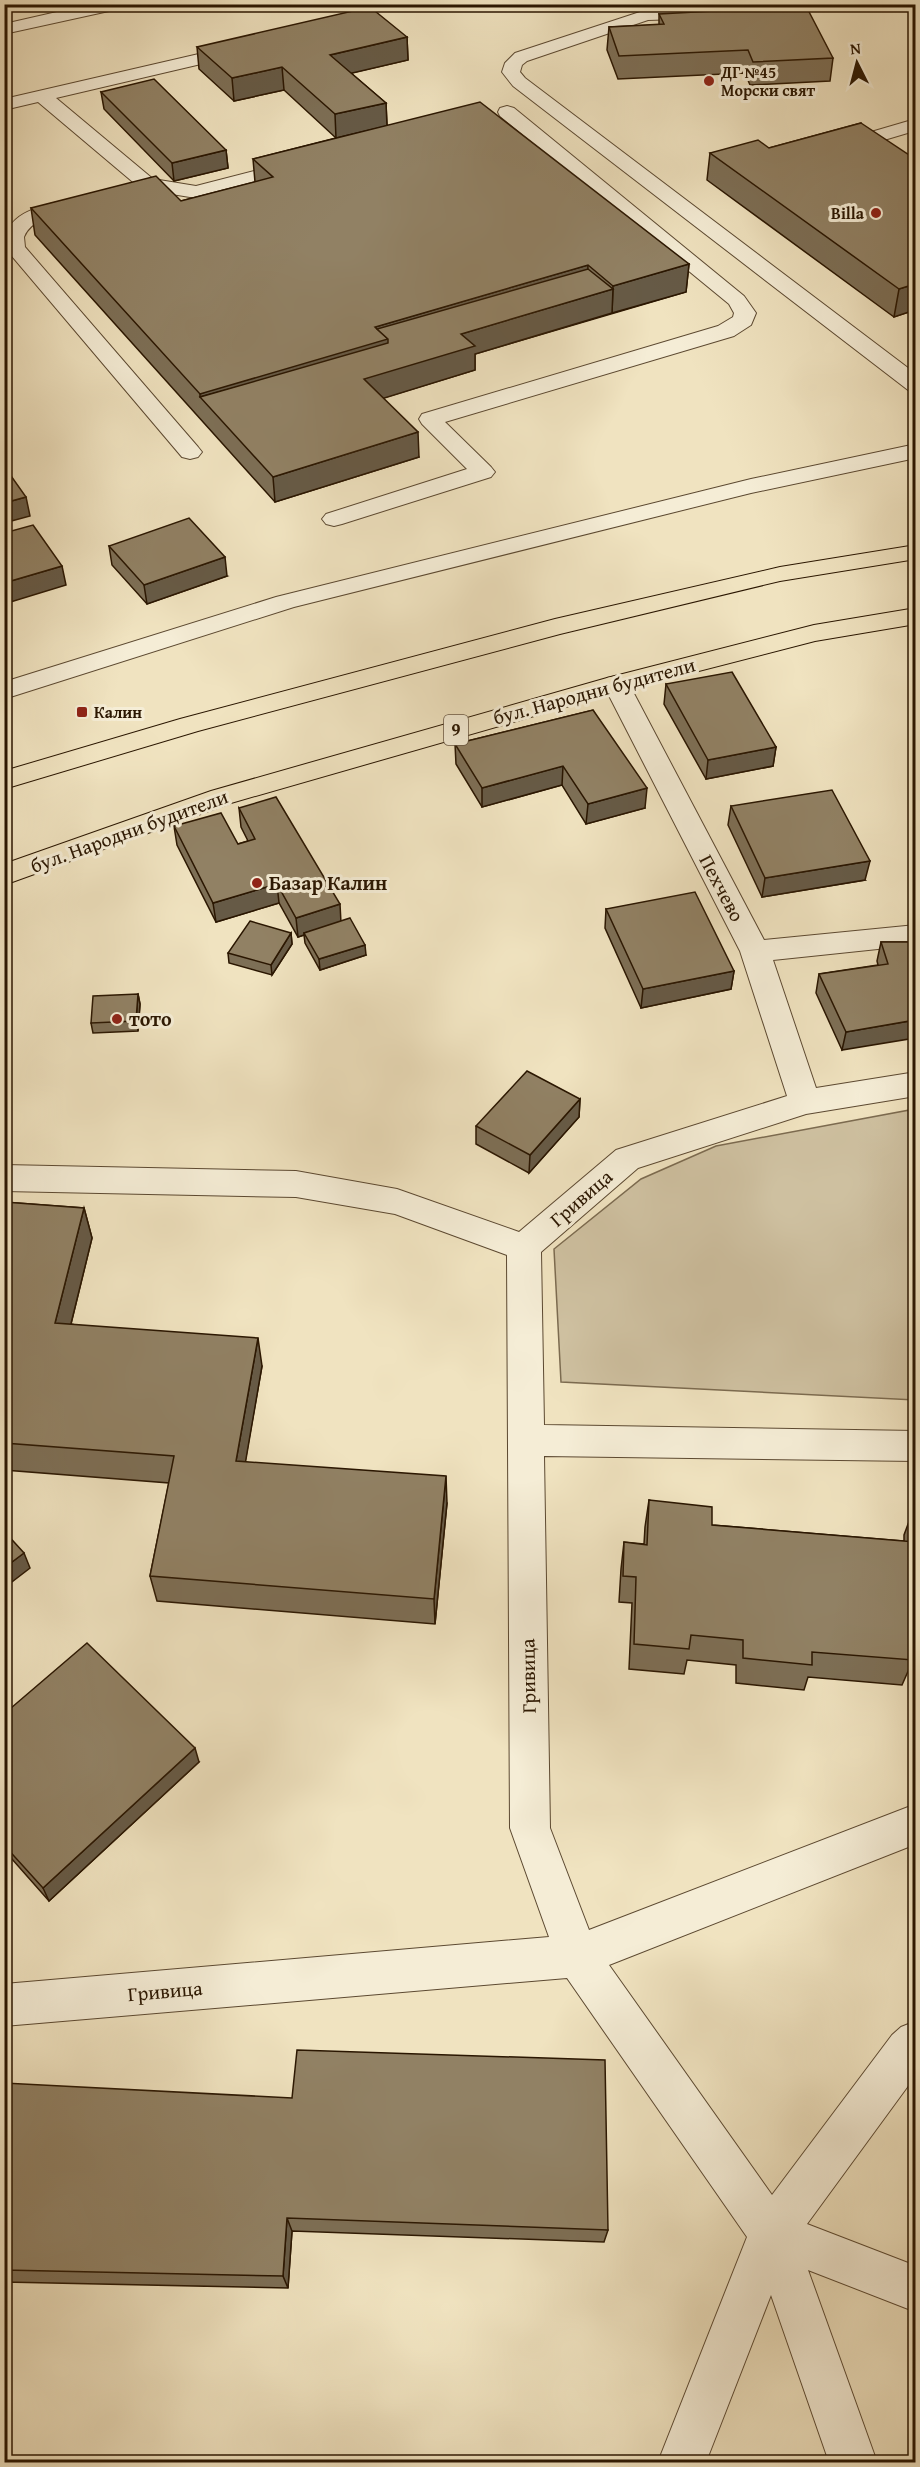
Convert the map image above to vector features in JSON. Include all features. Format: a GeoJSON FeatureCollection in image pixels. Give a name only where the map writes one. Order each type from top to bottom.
{"type":"FeatureCollection","features":[{"type":"Feature","properties":{"kind":"main road"},"geometry":{"type":"LineString","coordinates":[[4,780],[189,725],[555,627],[780,574],[915,552]]}},
{"type":"Feature","properties":{"kind":"main road","name":"бул. Народни будители"},"geometry":{"type":"LineString","coordinates":[[4,875],[221,797],[616,684],[813,633],[915,616]]}},
{"type":"Feature","properties":{"kind":"street"},"geometry":{"type":"LineString","coordinates":[[4,29],[118,4]]}},
{"type":"Feature","properties":{"kind":"street"},"geometry":{"type":"LineString","coordinates":[[723,13],[646,15],[521,57],[511,68],[513,77],[915,384]]}},
{"type":"Feature","properties":{"kind":"street"},"geometry":{"type":"LineString","coordinates":[[4,105],[261,44]]}},
{"type":"Feature","properties":{"kind":"street"},"geometry":{"type":"LineString","coordinates":[[42,96],[147,184]]}},
{"type":"Feature","properties":{"kind":"street"},"geometry":{"type":"LineString","coordinates":[[484,118],[546,102]]}},
{"type":"Feature","properties":{"kind":"street"},"geometry":{"type":"LineString","coordinates":[[334,519],[483,472],[430,419],[726,331],[743,320],[745,313],[737,300],[507,112]]}},
{"type":"Feature","properties":{"kind":"street"},"geometry":{"type":"LineString","coordinates":[[814,154],[912,126],[915,128]]}},
{"type":"Feature","properties":{"kind":"street"},"geometry":{"type":"LineString","coordinates":[[124,190],[147,184],[196,192],[311,163]]}},
{"type":"Feature","properties":{"kind":"street"},"geometry":{"type":"LineString","coordinates":[[90,200],[26,221],[14,232],[12,240],[15,248],[190,452]]}},
{"type":"Feature","properties":{"kind":"street"},"geometry":{"type":"LineString","coordinates":[[4,691],[285,602],[740,489],[915,451]]}},
{"type":"Feature","properties":{"kind":"street","name":"Пехчево"},"geometry":{"type":"LineString","coordinates":[[616,684],[755,951],[805,1102]]}},
{"type":"Feature","properties":{"kind":"street"},"geometry":{"type":"LineString","coordinates":[[755,951],[915,935]]}},
{"type":"Feature","properties":{"kind":"street","name":"Гривица"},"geometry":{"type":"LineString","coordinates":[[4,2005],[577,1956],[530,1828],[524,1247],[627,1159],[805,1102],[915,1084]]}},
{"type":"Feature","properties":{"kind":"street"},"geometry":{"type":"LineString","coordinates":[[4,1178],[296,1184],[397,1202],[524,1247]]}},
{"type":"Feature","properties":{"kind":"street"},"geometry":{"type":"LineString","coordinates":[[525,1440],[915,1446]]}},
{"type":"Feature","properties":{"kind":"street"},"geometry":{"type":"LineString","coordinates":[[853,2463],[772,2233],[577,1956],[915,1824]]}},
{"type":"Feature","properties":{"kind":"street"},"geometry":{"type":"LineString","coordinates":[[682,2463],[772,2233],[915,2042]]}},
{"type":"Feature","properties":{"kind":"street"},"geometry":{"type":"LineString","coordinates":[[772,2233],[915,2289]]}},
{"type":"Feature","properties":{"kind":"shaded area"},"geometry":{"type":"Polygon","coordinates":[[[915,1109],[915,1400],[561,1382],[554,1249],[641,1179],[716,1146],[915,1109]]]}},
{"type":"Feature","properties":{"kind":"building"},"geometry":{"type":"Polygon","coordinates":[[[806,6],[833,58],[753,62],[748,50],[619,56],[609,27],[664,24],[659,14],[806,6]]]}},
{"type":"Feature","properties":{"kind":"building"},"geometry":{"type":"Polygon","coordinates":[[[370,7],[407,37],[330,55],[386,103],[335,114],[282,67],[232,78],[197,47],[370,7]]]}},
{"type":"Feature","properties":{"kind":"building"},"geometry":{"type":"Polygon","coordinates":[[[154,79],[226,150],[172,163],[101,92],[154,79]]]}},
{"type":"Feature","properties":{"kind":"building"},"geometry":{"type":"Polygon","coordinates":[[[480,102],[689,264],[613,286],[588,265],[375,327],[388,339],[200,394],[31,208],[156,176],[181,201],[273,177],[253,159],[480,102]]]}},
{"type":"Feature","properties":{"kind":"building"},"geometry":{"type":"Polygon","coordinates":[[[861,123],[915,159],[915,284],[899,289],[710,153],[758,140],[769,148],[861,123]]]}},
{"type":"Feature","properties":{"kind":"building"},"geometry":{"type":"Polygon","coordinates":[[[588,269],[613,289],[461,334],[475,346],[364,379],[418,432],[273,477],[200,397],[388,343],[388,339],[377,329],[588,269]]]}},
{"type":"Feature","properties":{"kind":"building"},"geometry":{"type":"Polygon","coordinates":[[[4,466],[26,497],[4,503],[4,466]]]}},
{"type":"Feature","properties":{"kind":"building"},"geometry":{"type":"Polygon","coordinates":[[[189,518],[225,557],[144,585],[109,546],[189,518]]]}},
{"type":"Feature","properties":{"kind":"building"},"geometry":{"type":"Polygon","coordinates":[[[33,525],[62,566],[4,583],[4,533],[33,525]]]}},
{"type":"Feature","properties":{"kind":"building"},"geometry":{"type":"Polygon","coordinates":[[[732,672],[776,747],[708,760],[666,684],[732,672]]]}},
{"type":"Feature","properties":{"kind":"building"},"geometry":{"type":"Polygon","coordinates":[[[593,710],[647,788],[588,804],[563,766],[482,788],[455,744],[593,710]]]}},
{"type":"Feature","properties":{"kind":"building"},"geometry":{"type":"Polygon","coordinates":[[[832,790],[870,861],[765,878],[731,806],[832,790]]]}},
{"type":"Feature","properties":{"kind":"building","name":"Базар Калин"},"geometry":{"type":"Polygon","coordinates":[[[276,797],[340,904],[296,918],[277,884],[213,903],[174,826],[221,813],[238,844],[255,839],[239,808],[276,797]]]}},
{"type":"Feature","properties":{"kind":"building"},"geometry":{"type":"Polygon","coordinates":[[[695,892],[734,971],[643,989],[606,909],[695,892]]]}},
{"type":"Feature","properties":{"kind":"building"},"geometry":{"type":"Polygon","coordinates":[[[350,918],[365,945],[319,959],[304,933],[350,918]]]}},
{"type":"Feature","properties":{"kind":"building"},"geometry":{"type":"Polygon","coordinates":[[[250,921],[291,933],[271,965],[228,953],[250,921]]]}},
{"type":"Feature","properties":{"kind":"building"},"geometry":{"type":"Polygon","coordinates":[[[881,942],[915,942],[915,1020],[846,1032],[819,974],[888,964],[881,942]]]}},
{"type":"Feature","properties":{"kind":"building"},"geometry":{"type":"Polygon","coordinates":[[[138,994],[136,1021],[91,1023],[93,996],[138,994]]]}},
{"type":"Feature","properties":{"kind":"building"},"geometry":{"type":"Polygon","coordinates":[[[527,1071],[580,1099],[530,1155],[476,1126],[527,1071]]]}},
{"type":"Feature","properties":{"kind":"building"},"geometry":{"type":"Polygon","coordinates":[[[4,1202],[84,1208],[55,1323],[258,1338],[236,1461],[446,1476],[434,1599],[150,1576],[174,1456],[4,1443],[4,1202]]]}},
{"type":"Feature","properties":{"kind":"building"},"geometry":{"type":"Polygon","coordinates":[[[649,1500],[712,1507],[712,1525],[915,1542],[913,1660],[812,1652],[812,1665],[743,1658],[743,1640],[691,1635],[689,1649],[634,1644],[636,1577],[623,1576],[624,1542],[647,1545],[649,1500]]]}},
{"type":"Feature","properties":{"kind":"building"},"geometry":{"type":"Polygon","coordinates":[[[4,1531],[24,1553],[4,1568],[4,1531]]]}},
{"type":"Feature","properties":{"kind":"building"},"geometry":{"type":"Polygon","coordinates":[[[87,1643],[195,1748],[43,1888],[4,1845],[4,1714],[87,1643]]]}},
{"type":"Feature","properties":{"kind":"building"},"geometry":{"type":"Polygon","coordinates":[[[297,2050],[605,2060],[608,2230],[287,2218],[283,2276],[4,2270],[4,2083],[292,2098],[297,2050]]]}},
{"type":"Feature","properties":{"kind":"place","name":"ДГ №45 Морски свят"},"geometry":{"type":"Point","coordinates":[709,81]}},
{"type":"Feature","properties":{"kind":"place","name":"Billa"},"geometry":{"type":"Point","coordinates":[876,213]}},
{"type":"Feature","properties":{"kind":"place","name":"Калин"},"geometry":{"type":"Point","coordinates":[82,712]}},
{"type":"Feature","properties":{"kind":"place","name":"Базар Калин"},"geometry":{"type":"Point","coordinates":[257,883]}},
{"type":"Feature","properties":{"kind":"place","name":"тото"},"geometry":{"type":"Point","coordinates":[117,1019]}}]}
